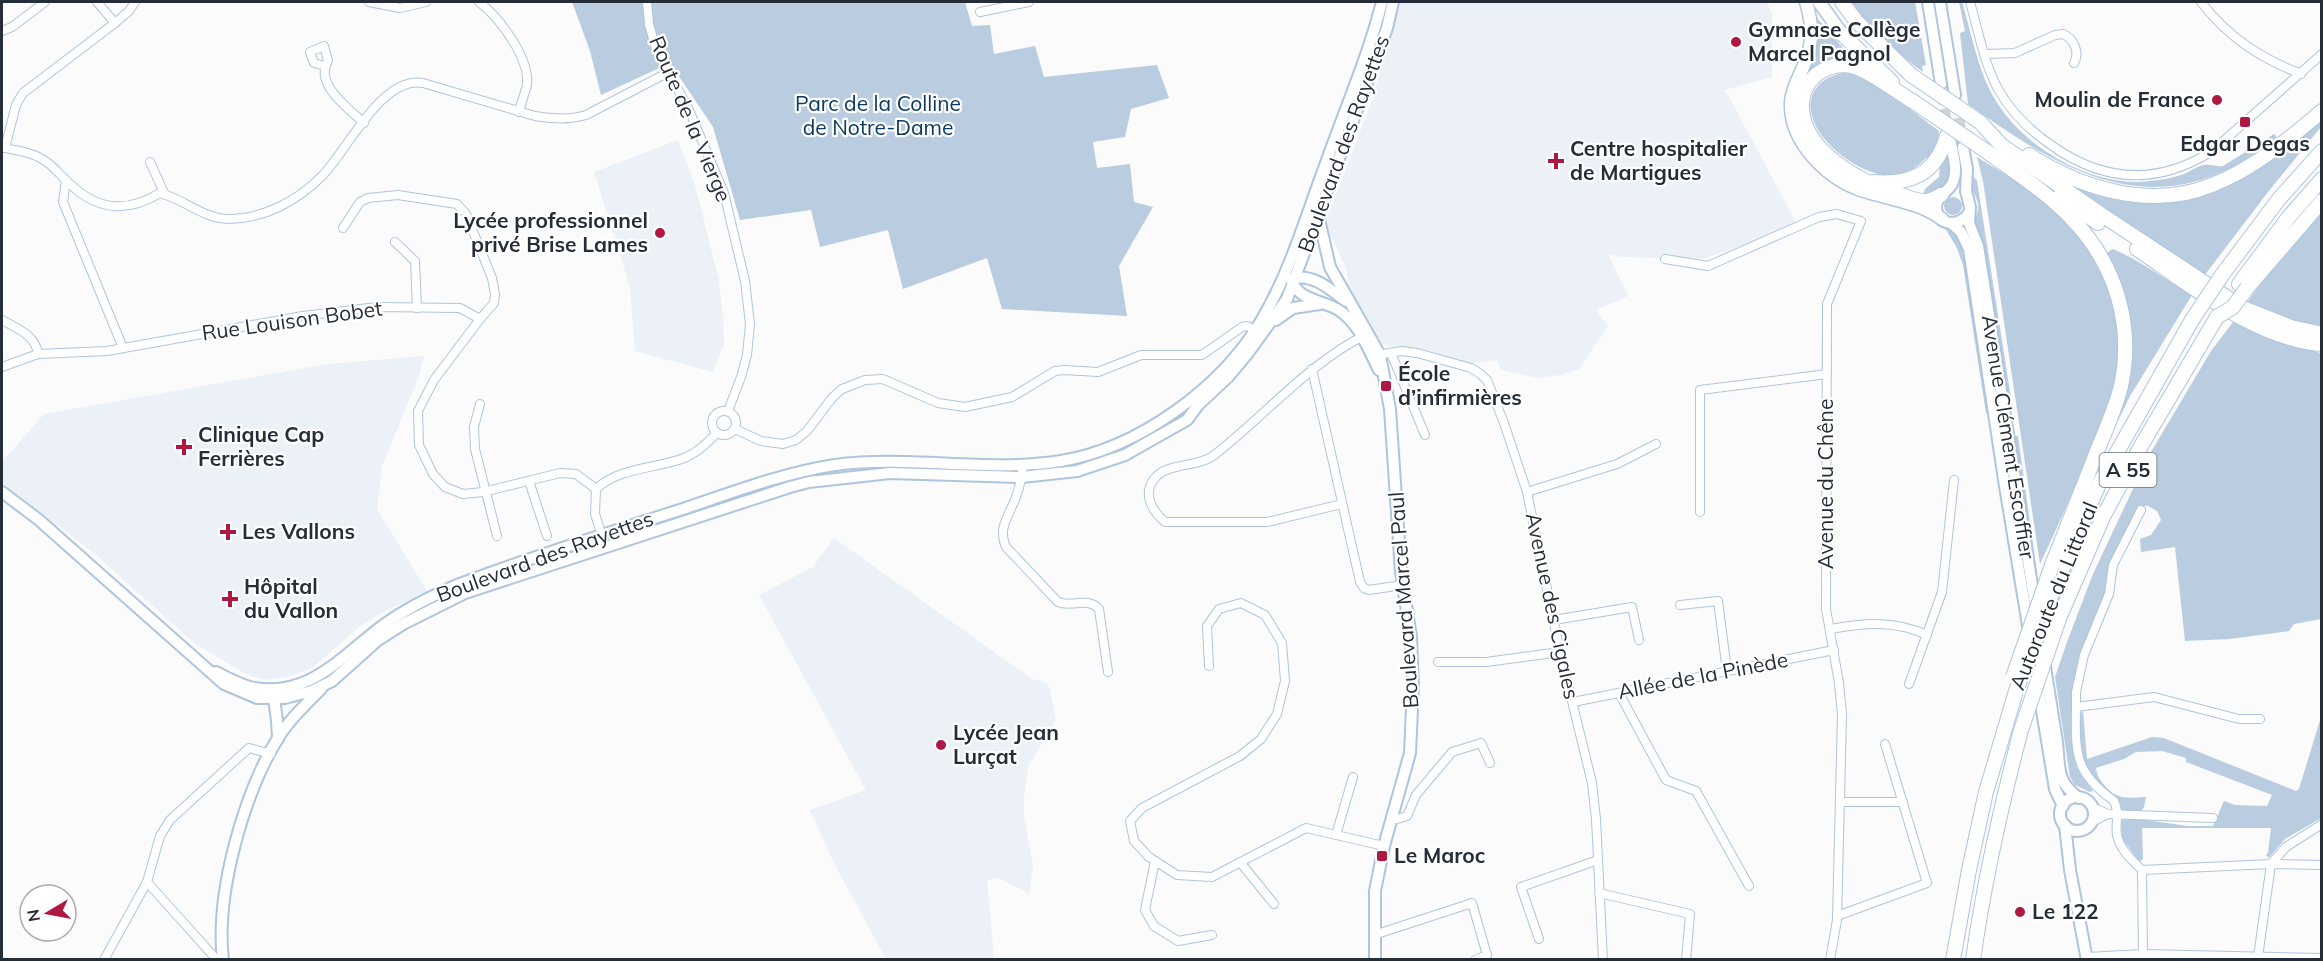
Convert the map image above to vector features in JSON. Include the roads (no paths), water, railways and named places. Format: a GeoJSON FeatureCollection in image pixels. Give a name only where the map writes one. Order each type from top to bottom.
{"type":"FeatureCollection","features":[{"type":"Feature","properties":{"kind":"highway"},"geometry":{"type":"LineString","coordinates":[[1842,2],[1856,21],[1911,75],[2032,157],[2086,184],[2115,192],[2165,195],[2210,186],[2239,172],[2272,151],[2322,111]]}},
{"type":"Feature","properties":{"kind":"highway"},"geometry":{"type":"LineString","coordinates":[[1842,34],[1914,102]]}},
{"type":"Feature","properties":{"kind":"highway"},"geometry":{"type":"LineString","coordinates":[[1944,193],[1930,200],[1921,201],[1885,190],[1847,170],[1827,154],[1809,132],[1802,109],[1802,100],[1807,85],[1825,69],[1850,66],[1858,68],[1914,102],[1986,151],[2062,209],[2087,236],[2107,266],[2115,285],[2123,320],[2126,350],[2121,387],[2052,565],[2014,684]]}},
{"type":"Feature","properties":{"kind":"highway"},"geometry":{"type":"LineString","coordinates":[[1980,122],[2011,151],[2102,215],[2243,308],[2291,327],[2322,334]]}},
{"type":"Feature","properties":{"kind":"highway"},"geometry":{"type":"LineString","coordinates":[[1862,179],[1892,182],[1917,177],[1936,162],[1948,137]]}},
{"type":"Feature","properties":{"kind":"highway","name":"Autoroute du Littoral"},"geometry":{"type":"LineString","coordinates":[[1953,960],[1977,831],[2014,684],[2099,484],[2192,320],[2222,275],[2279,199],[2322,151]]}},
{"type":"Feature","properties":{"kind":"highway"},"geometry":{"type":"LineString","coordinates":[[2001,162],[2240,316],[2282,335],[2322,344]]}},
{"type":"Feature","properties":{"kind":"highway"},"geometry":{"type":"LineString","coordinates":[[2243,286],[2288,218],[2322,179]]}},
{"type":"Feature","properties":{"kind":"highway"},"geometry":{"type":"LineString","coordinates":[[2243,286],[2322,201]]}},
{"type":"Feature","properties":{"kind":"highway","name":"Autoroute du Littoral"},"geometry":{"type":"LineString","coordinates":[[1973,960],[1981,903],[2002,800],[2021,730],[2060,616],[2103,517],[2208,331],[2217,317],[2233,307],[2243,286]]}},
{"type":"Feature","properties":{"kind":"main road","name":"Boulevard des Rayettes"},"geometry":{"type":"LineString","coordinates":[[202,666],[224,684],[256,698],[279,697],[312,691],[324,685],[378,640],[403,624],[465,593],[788,474],[833,466],[889,461],[1023,464],[1064,460],[1102,450],[1151,427],[1198,394],[1236,355],[1255,330],[1280,284],[1370,44],[1382,2]]}},
{"type":"Feature","properties":{"kind":"main road","name":"Boulevard des Rayettes"},"geometry":{"type":"LineString","coordinates":[[202,666],[251,687],[284,688],[302,684],[319,676],[387,622],[420,602],[457,585],[809,482],[890,473],[1022,477],[1060,473],[1101,464],[1144,446],[1187,420],[1198,405],[1228,377],[1248,353],[1287,299],[1394,2]]}},
{"type":"Feature","properties":{"kind":"main road"},"geometry":{"type":"LineString","coordinates":[[1806,2],[1811,20],[1810,44],[1791,104],[1793,121],[1800,141],[1824,167],[1852,187],[1927,210],[1947,221],[1962,221],[1969,213],[1970,207],[1967,196],[1964,147]]}},
{"type":"Feature","properties":{"kind":"main road"},"geometry":{"type":"LineString","coordinates":[[1819,2],[1842,34]]}},
{"type":"Feature","properties":{"kind":"main road"},"geometry":{"type":"LineString","coordinates":[[1928,2],[1941,84]]}},
{"type":"Feature","properties":{"kind":"main road"},"geometry":{"type":"LineString","coordinates":[[1940,2],[1955,95]]}},
{"type":"Feature","properties":{"kind":"main road"},"geometry":{"type":"LineString","coordinates":[[1947,221],[1936,210],[1938,199],[1953,184],[1955,175],[1948,137]]}},
{"type":"Feature","properties":{"kind":"main road"},"geometry":{"type":"LineString","coordinates":[[1944,193],[1958,190],[1967,196]]}},
{"type":"Feature","properties":{"kind":"main road","name":"Avenue Clément Escoffier"},"geometry":{"type":"LineString","coordinates":[[1969,213],[1970,226],[1978,246],[1982,268],[2060,773],[2065,786],[2079,798]]}},
{"type":"Feature","properties":{"kind":"main road","name":"Boulevard Marcel Paul"},"geometry":{"type":"LineString","coordinates":[[1318,216],[1330,267],[1366,335]]}},
{"type":"Feature","properties":{"kind":"main road","name":"Avenue Clément Escoffier"},"geometry":{"type":"LineString","coordinates":[[1947,221],[1964,237],[1969,249],[2055,789],[2063,806]]}},
{"type":"Feature","properties":{"kind":"main road","name":"Boulevard des Rayettes"},"geometry":{"type":"LineString","coordinates":[[1293,280],[1294,263],[1305,232],[1304,222]]}},
{"type":"Feature","properties":{"kind":"main road","name":"Boulevard Marcel Paul"},"geometry":{"type":"LineString","coordinates":[[1352,305],[1311,278],[1293,280],[1300,293],[1346,315],[1381,354],[1394,449],[1403,585],[1412,657],[1411,742],[1407,768],[1391,817],[1375,891],[1375,960]]}},
{"type":"Feature","properties":{"kind":"main road"},"geometry":{"type":"LineString","coordinates":[[1280,284],[1293,280]]}},
{"type":"Feature","properties":{"kind":"main road"},"geometry":{"type":"LineString","coordinates":[[1187,420],[1239,372],[1277,319],[1293,308],[1324,304]]}},
{"type":"Feature","properties":{"kind":"main road"},"geometry":{"type":"LineString","coordinates":[[2,492],[39,520],[202,666]]}},
{"type":"Feature","properties":{"kind":"main road"},"geometry":{"type":"LineString","coordinates":[[232,680],[240,688],[279,697],[320,680],[336,670],[351,655],[354,647]]}},
{"type":"Feature","properties":{"kind":"main road"},"geometry":{"type":"LineString","coordinates":[[223,960],[224,897],[240,825],[258,777],[278,739],[291,720],[324,685]]}},
{"type":"Feature","properties":{"kind":"main road"},"geometry":{"type":"LineString","coordinates":[[279,697],[291,720]]}},
{"type":"Feature","properties":{"kind":"main road"},"geometry":{"type":"LineString","coordinates":[[278,739],[279,697]]}},
{"type":"Feature","properties":{"kind":"main road"},"geometry":{"type":"LineString","coordinates":[[2069,855],[2082,830],[2092,822],[2094,812],[2089,802],[2079,798],[2069,800],[2063,806],[2061,816],[2065,825],[2069,855],[2087,958]]}},
{"type":"Feature","properties":{"kind":"main road"},"geometry":{"type":"LineString","coordinates":[[2065,825],[2073,830],[2082,830]]}},
{"type":"Feature","properties":{"kind":"street"},"geometry":{"type":"LineString","coordinates":[[2,31],[12,27],[45,2]]}},
{"type":"Feature","properties":{"kind":"street"},"geometry":{"type":"LineString","coordinates":[[97,2],[115,23]]}},
{"type":"Feature","properties":{"kind":"street"},"geometry":{"type":"LineString","coordinates":[[135,2],[129,11],[115,23],[23,93],[16,105],[3,148],[44,159],[77,192],[97,204],[117,207],[145,202],[160,193],[212,217],[228,219],[256,216],[272,211],[308,188],[323,175],[382,99],[404,85],[417,82],[550,119],[576,118],[669,72]]}},
{"type":"Feature","properties":{"kind":"street"},"geometry":{"type":"LineString","coordinates":[[369,2],[400,8],[426,2]]}},
{"type":"Feature","properties":{"kind":"street"},"geometry":{"type":"LineString","coordinates":[[479,2],[491,11],[522,58],[526,84],[519,112]]}},
{"type":"Feature","properties":{"kind":"street","name":"Route de la Vierge"},"geometry":{"type":"LineString","coordinates":[[647,2],[656,49],[689,110],[724,193],[745,281],[750,324],[747,355],[728,411]]}},
{"type":"Feature","properties":{"kind":"street"},"geometry":{"type":"LineString","coordinates":[[980,12],[1029,2]]}},
{"type":"Feature","properties":{"kind":"street"},"geometry":{"type":"LineString","coordinates":[[1970,2],[1998,88],[2010,108],[2036,135],[2058,150],[2091,167],[2128,175],[2166,172],[2194,162],[2212,151],[2322,54]]}},
{"type":"Feature","properties":{"kind":"street"},"geometry":{"type":"LineString","coordinates":[[2201,2],[2222,28],[2240,43],[2260,56],[2301,74]]}},
{"type":"Feature","properties":{"kind":"street"},"geometry":{"type":"LineString","coordinates":[[1986,54],[2015,53],[2055,35],[2063,34],[2070,39],[2076,50],[2074,63]]}},
{"type":"Feature","properties":{"kind":"street"},"geometry":{"type":"LineString","coordinates":[[325,66],[324,77],[333,92],[364,123]]}},
{"type":"Feature","properties":{"kind":"street"},"geometry":{"type":"LineString","coordinates":[[150,162],[165,195]]}},
{"type":"Feature","properties":{"kind":"street"},"geometry":{"type":"LineString","coordinates":[[66,180],[63,202],[123,348]]}},
{"type":"Feature","properties":{"kind":"street"},"geometry":{"type":"LineString","coordinates":[[343,228],[360,202],[368,198],[398,195],[457,204],[466,214],[492,278],[494,303],[434,380],[418,411],[419,444],[430,468],[445,487],[464,494],[529,481],[552,473],[576,474],[596,489]]}},
{"type":"Feature","properties":{"kind":"street","name":"Avenue du Chêne"},"geometry":{"type":"LineString","coordinates":[[1665,259],[1708,266],[1819,217],[1837,214],[1861,221],[1827,304],[1826,609],[1831,629],[1842,714],[1837,916],[1830,960]]}},
{"type":"Feature","properties":{"kind":"street"},"geometry":{"type":"LineString","coordinates":[[395,242],[415,261],[417,308]]}},
{"type":"Feature","properties":{"kind":"street","name":"Rue Louison Bobet"},"geometry":{"type":"LineString","coordinates":[[2,367],[38,354],[123,348],[303,316],[377,307],[460,308],[480,319]]}},
{"type":"Feature","properties":{"kind":"street"},"geometry":{"type":"LineString","coordinates":[[2,320],[29,335],[39,350],[38,354]]}},
{"type":"Feature","properties":{"kind":"street"},"geometry":{"type":"LineString","coordinates":[[735,429],[760,441],[783,444],[796,440],[807,431],[832,398],[842,389],[865,380],[883,379],[938,403],[965,407],[1012,397],[1055,371],[1098,372],[1141,355],[1202,355],[1242,327],[1247,326],[1255,330]]}},
{"type":"Feature","properties":{"kind":"street"},"geometry":{"type":"LineString","coordinates":[[1342,504],[1267,522],[1165,522],[1154,513],[1149,497],[1153,480],[1163,472],[1209,458],[1241,434],[1312,369],[1366,335]]}},
{"type":"Feature","properties":{"kind":"street","name":"Avenue des Cigales"},"geometry":{"type":"LineString","coordinates":[[1381,354],[1402,351],[1433,357],[1471,368],[1487,380],[1527,492],[1560,652],[1592,783],[1603,960]]}},
{"type":"Feature","properties":{"kind":"street"},"geometry":{"type":"LineString","coordinates":[[1381,354],[1425,435]]}},
{"type":"Feature","properties":{"kind":"street"},"geometry":{"type":"LineString","coordinates":[[1312,369],[1360,582],[1364,588],[1369,590],[1403,585]]}},
{"type":"Feature","properties":{"kind":"street"},"geometry":{"type":"LineString","coordinates":[[1700,512],[1700,390],[1827,374]]}},
{"type":"Feature","properties":{"kind":"street"},"geometry":{"type":"LineString","coordinates":[[480,404],[474,427],[475,449],[497,536]]}},
{"type":"Feature","properties":{"kind":"street"},"geometry":{"type":"LineString","coordinates":[[721,411],[728,411],[736,418],[735,429],[725,435],[717,433],[712,427],[713,416],[721,411]]}},
{"type":"Feature","properties":{"kind":"street"},"geometry":{"type":"LineString","coordinates":[[596,489],[613,477],[684,458],[703,447],[717,433]]}},
{"type":"Feature","properties":{"kind":"street"},"geometry":{"type":"LineString","coordinates":[[1527,492],[1617,464],[1656,444]]}},
{"type":"Feature","properties":{"kind":"street"},"geometry":{"type":"LineString","coordinates":[[1023,464],[1016,499],[1004,523],[1003,540],[1006,547],[1058,602],[1065,605],[1094,603],[1099,609],[1108,672]]}},
{"type":"Feature","properties":{"kind":"street"},"geometry":{"type":"LineString","coordinates":[[1909,684],[1942,592],[1954,480]]}},
{"type":"Feature","properties":{"kind":"street"},"geometry":{"type":"LineString","coordinates":[[529,481],[547,536]]}},
{"type":"Feature","properties":{"kind":"street"},"geometry":{"type":"LineString","coordinates":[[596,489],[595,514],[603,541]]}},
{"type":"Feature","properties":{"kind":"street"},"geometry":{"type":"LineString","coordinates":[[2141,510],[2113,565],[2109,594],[2084,655],[2076,692],[2075,730],[2079,762],[2090,782],[2114,801],[2120,845],[2142,870],[2143,954]]}},
{"type":"Feature","properties":{"kind":"street"},"geometry":{"type":"LineString","coordinates":[[1680,605],[1718,601],[1727,671]]}},
{"type":"Feature","properties":{"kind":"street"},"geometry":{"type":"LineString","coordinates":[[1209,666],[1207,626],[1219,609],[1241,603],[1265,615],[1282,643],[1285,681],[1277,714],[1261,739],[1240,756],[1142,808],[1130,821],[1134,841],[1155,861],[1177,876],[1212,877],[1306,828],[1384,846]]}},
{"type":"Feature","properties":{"kind":"street"},"geometry":{"type":"LineString","coordinates":[[1554,620],[1632,607],[1639,640]]}},
{"type":"Feature","properties":{"kind":"street"},"geometry":{"type":"LineString","coordinates":[[1831,629],[1865,623],[1881,624],[1927,635]]}},
{"type":"Feature","properties":{"kind":"street","name":"Allée de la Pinède"},"geometry":{"type":"LineString","coordinates":[[1573,702],[1834,650]]}},
{"type":"Feature","properties":{"kind":"street"},"geometry":{"type":"LineString","coordinates":[[1438,662],[1486,662],[1560,652]]}},
{"type":"Feature","properties":{"kind":"street"},"geometry":{"type":"LineString","coordinates":[[1619,693],[1666,780],[1696,791],[1749,886]]}},
{"type":"Feature","properties":{"kind":"street"},"geometry":{"type":"LineString","coordinates":[[2076,707],[2154,697],[2239,719],[2260,719]]}},
{"type":"Feature","properties":{"kind":"street"},"geometry":{"type":"LineString","coordinates":[[1391,817],[1398,819],[1407,816],[1416,795],[1452,752],[1481,743],[1490,763]]}},
{"type":"Feature","properties":{"kind":"street"},"geometry":{"type":"LineString","coordinates":[[1837,916],[1927,882],[1885,744]]}},
{"type":"Feature","properties":{"kind":"street"},"geometry":{"type":"LineString","coordinates":[[104,960],[147,882],[160,836],[170,820],[249,748],[271,754]]}},
{"type":"Feature","properties":{"kind":"street"},"geometry":{"type":"LineString","coordinates":[[1336,835],[1353,777]]}},
{"type":"Feature","properties":{"kind":"street"},"geometry":{"type":"LineString","coordinates":[[1840,802],[1903,802]]}},
{"type":"Feature","properties":{"kind":"street"},"geometry":{"type":"LineString","coordinates":[[2092,807],[2108,814],[2213,818]]}},
{"type":"Feature","properties":{"kind":"street"},"geometry":{"type":"LineString","coordinates":[[2092,822],[2108,814]]}},
{"type":"Feature","properties":{"kind":"street"},"geometry":{"type":"LineString","coordinates":[[2258,957],[2271,864],[2286,848],[2322,824]]}},
{"type":"Feature","properties":{"kind":"street"},"geometry":{"type":"LineString","coordinates":[[1539,939],[1521,887],[1598,860]]}},
{"type":"Feature","properties":{"kind":"street"},"geometry":{"type":"LineString","coordinates":[[1155,861],[1145,910],[1154,926],[1178,941],[1212,935]]}},
{"type":"Feature","properties":{"kind":"street"},"geometry":{"type":"LineString","coordinates":[[1240,862],[1274,904]]}},
{"type":"Feature","properties":{"kind":"street"},"geometry":{"type":"LineString","coordinates":[[2142,870],[2271,864],[2322,865]]}},
{"type":"Feature","properties":{"kind":"street"},"geometry":{"type":"LineString","coordinates":[[147,882],[217,960]]}},
{"type":"Feature","properties":{"kind":"street"},"geometry":{"type":"LineString","coordinates":[[1599,893],[1690,914],[1686,960]]}},
{"type":"Feature","properties":{"kind":"street"},"geometry":{"type":"LineString","coordinates":[[1374,935],[1472,903],[1487,955],[1475,960]]}},
{"type":"Feature","properties":{"kind":"street"},"geometry":{"type":"LineString","coordinates":[[2087,958],[2143,954],[2322,958]]}},
{"type":"Feature","properties":{"kind":"tunnel"},"geometry":{"type":"LineString","coordinates":[[1942,94],[1948,129]]}},
{"type":"Feature","properties":{"kind":"tunnel"},"geometry":{"type":"LineString","coordinates":[[1957,103],[1962,138]]}},
{"type":"Feature","properties":{"kind":"place","name":"Gymnase Collège Marcel Pagnol"},"geometry":{"type":"Point","coordinates":[1736,42]}},
{"type":"Feature","properties":{"kind":"place","name":"Moulin de France"},"geometry":{"type":"Point","coordinates":[2217,100]}},
{"type":"Feature","properties":{"kind":"place","name":"Edgar Degas"},"geometry":{"type":"Point","coordinates":[2245,122]}},
{"type":"Feature","properties":{"kind":"place","name":"Centre hospitalier de Martigues"},"geometry":{"type":"Point","coordinates":[1556,161]}},
{"type":"Feature","properties":{"kind":"place","name":"Lycée professionnel privé Brise Lames"},"geometry":{"type":"Point","coordinates":[660,233]}},
{"type":"Feature","properties":{"kind":"place","name":"École d’infirmières"},"geometry":{"type":"Point","coordinates":[1386,386]}},
{"type":"Feature","properties":{"kind":"place","name":"Clinique Cap Ferrières"},"geometry":{"type":"Point","coordinates":[184,447]}},
{"type":"Feature","properties":{"kind":"place","name":"Les Vallons"},"geometry":{"type":"Point","coordinates":[228,532]}},
{"type":"Feature","properties":{"kind":"place","name":"Hôpital du Vallon"},"geometry":{"type":"Point","coordinates":[230,599]}},
{"type":"Feature","properties":{"kind":"place","name":"Lycée Jean Lurçat"},"geometry":{"type":"Point","coordinates":[941,745]}},
{"type":"Feature","properties":{"kind":"place","name":"Le Maroc"},"geometry":{"type":"Point","coordinates":[1382,856]}},
{"type":"Feature","properties":{"kind":"place","name":"Le 122"},"geometry":{"type":"Point","coordinates":[2020,912]}},
{"type":"Feature","properties":{"kind":"park label","name":"Parc de la Colline de Notre-Dame"},"geometry":{"type":"Point","coordinates":[878,116]}}]}
